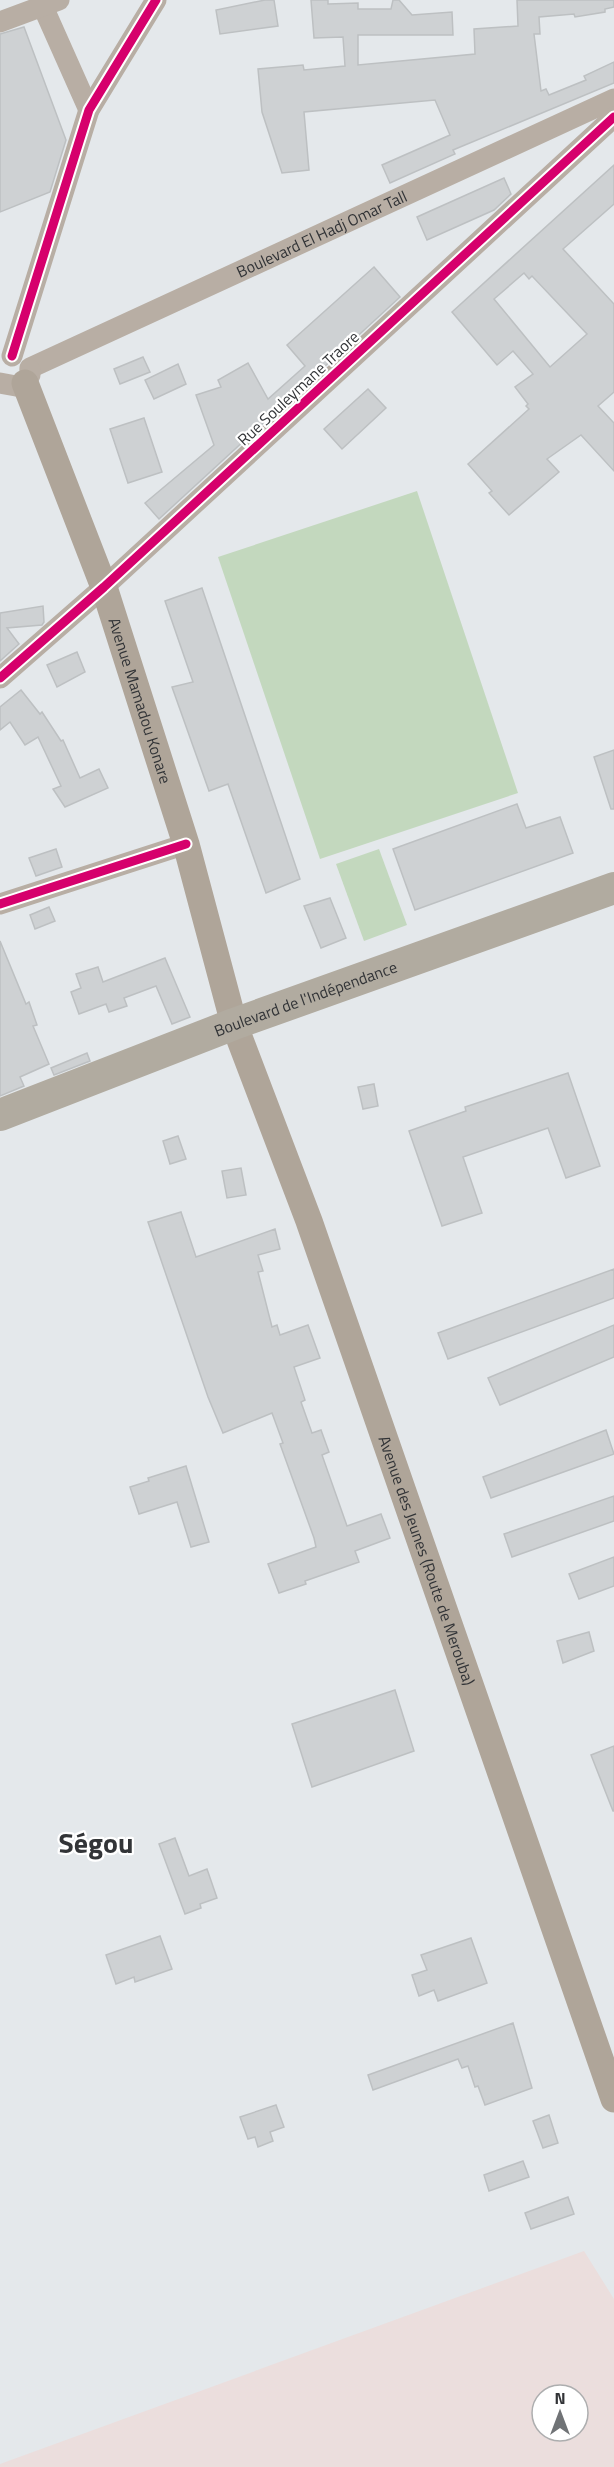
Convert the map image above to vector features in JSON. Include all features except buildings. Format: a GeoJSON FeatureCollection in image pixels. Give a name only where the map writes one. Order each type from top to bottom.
{"type":"FeatureCollection","features":[{"type":"Feature","properties":{"kind":"highway","name":"Boulevard de l'Indépendance"},"geometry":{"type":"LineString","coordinates":[[0,1115],[234,1024],[614,888]]}},
{"type":"Feature","properties":{"kind":"main road","name":"Avenue Mamadou Konare"},"geometry":{"type":"LineString","coordinates":[[10,369],[104,586],[186,844],[234,1024]]}},
{"type":"Feature","properties":{"kind":"main road","name":"Avenue des Jeunes (Route de Merouba)"},"geometry":{"type":"LineString","coordinates":[[234,1024],[309,1221],[614,2099]]}},
{"type":"Feature","properties":{"kind":"street"},"geometry":{"type":"LineString","coordinates":[[10,369],[89,110],[156,0]]}},
{"type":"Feature","properties":{"kind":"street"},"geometry":{"type":"LineString","coordinates":[[0,22],[47,2],[89,110]]}},
{"type":"Feature","properties":{"kind":"street","name":"Boulevard El Hadj Omar Tall"},"geometry":{"type":"LineString","coordinates":[[10,369],[614,99]]}},
{"type":"Feature","properties":{"kind":"street","name":"Rue Souleymane Traore"},"geometry":{"type":"LineString","coordinates":[[0,678],[104,586],[614,117]]}},
{"type":"Feature","properties":{"kind":"street"},"geometry":{"type":"LineString","coordinates":[[0,904],[186,844]]}},
{"type":"Feature","properties":{"kind":"shaded area"},"geometry":{"type":"Polygon","coordinates":[[[584,2251],[614,2299],[614,2467],[0,2467],[0,2464],[584,2251]]]}},
{"type":"Feature","properties":{"kind":"green space"},"geometry":{"type":"Polygon","coordinates":[[[417,491],[518,793],[320,859],[218,557],[417,491]]]}},
{"type":"Feature","properties":{"kind":"green space"},"geometry":{"type":"Polygon","coordinates":[[[379,849],[407,925],[364,941],[336,864],[379,849]]]}},
{"type":"Feature","properties":{"kind":"cycle path"},"geometry":{"type":"LineString","coordinates":[[12,356],[89,110],[156,0]]}},
{"type":"Feature","properties":{"kind":"cycle path"},"geometry":{"type":"LineString","coordinates":[[0,678],[104,587],[614,117]]}},
{"type":"Feature","properties":{"kind":"cycle path"},"geometry":{"type":"LineString","coordinates":[[0,904],[186,844]]}},
{"type":"Feature","properties":{"kind":"district","name":"Ségou"},"geometry":{"type":"Point","coordinates":[96,1842]}}]}
